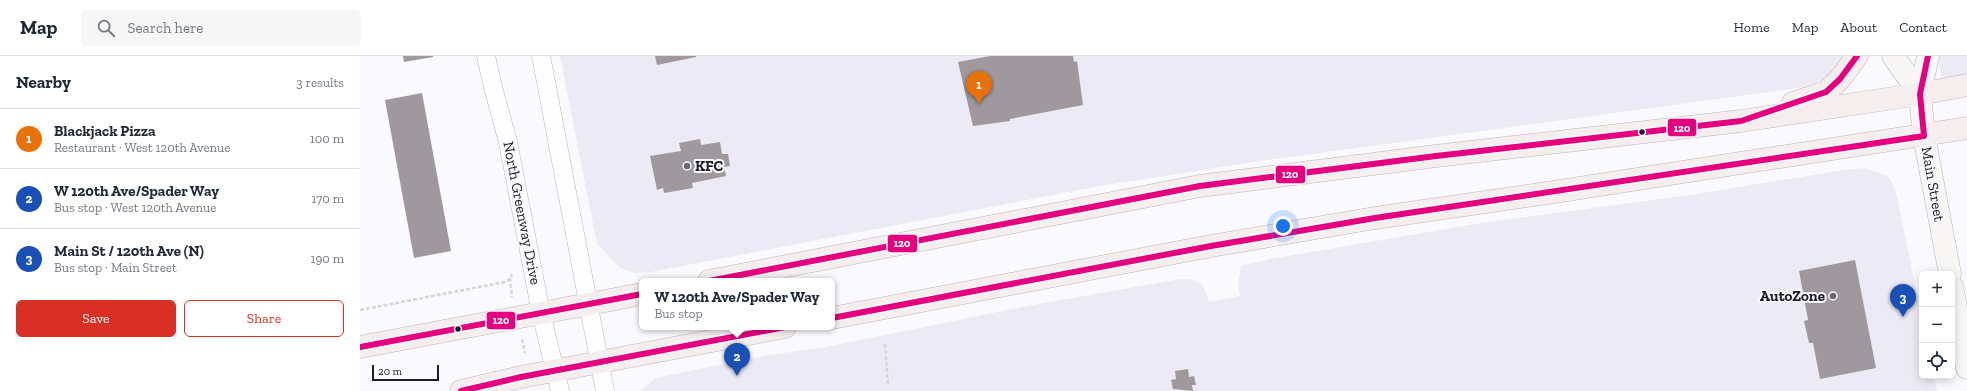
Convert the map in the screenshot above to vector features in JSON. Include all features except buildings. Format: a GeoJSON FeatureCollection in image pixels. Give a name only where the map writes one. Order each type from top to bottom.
{"type":"FeatureCollection","features":[{"type":"Feature","properties":{"kind":"main road"},"geometry":{"type":"LineString","coordinates":[[1741,121],[1826,92],[1840,79],[1857,56]]}},
{"type":"Feature","properties":{"kind":"main road","name":"Main Street"},"geometry":{"type":"LineString","coordinates":[[1893,56],[1920,94]]}},
{"type":"Feature","properties":{"kind":"main road","name":"Main Street"},"geometry":{"type":"LineString","coordinates":[[1928,56],[1920,94],[1924,136],[1949,271]]}},
{"type":"Feature","properties":{"kind":"main road"},"geometry":{"type":"LineString","coordinates":[[725,278],[1200,186],[1436,156],[1741,121],[1920,94],[1967,85]]}},
{"type":"Feature","properties":{"kind":"main road"},"geometry":{"type":"LineString","coordinates":[[835,317],[1211,246],[1375,218],[1924,136],[1967,128]]}},
{"type":"Feature","properties":{"kind":"main road"},"geometry":{"type":"LineString","coordinates":[[360,347],[639,295]]}},
{"type":"Feature","properties":{"kind":"main road"},"geometry":{"type":"LineString","coordinates":[[1955,303],[1967,368]]}},
{"type":"Feature","properties":{"kind":"main road"},"geometry":{"type":"LineString","coordinates":[[461,391],[530,376],[558,381],[599,363],[770,330]]}},
{"type":"Feature","properties":{"kind":"street","name":"North Greenway Drive"},"geometry":{"type":"LineString","coordinates":[[486,56],[492,87],[508,142],[541,313],[558,381]]}},
{"type":"Feature","properties":{"kind":"street"},"geometry":{"type":"LineString","coordinates":[[541,56],[605,391]]}},
{"type":"Feature","properties":{"kind":"path"},"geometry":{"type":"LineString","coordinates":[[360,310],[505,282],[510,279],[514,271]]}},
{"type":"Feature","properties":{"kind":"path"},"geometry":{"type":"LineString","coordinates":[[510,279],[530,376]]}},
{"type":"Feature","properties":{"kind":"path"},"geometry":{"type":"LineString","coordinates":[[885,344],[888,386]]}},
{"type":"Feature","properties":{"kind":"shaded area"},"geometry":{"type":"Polygon","coordinates":[[[560,56],[1848,56],[1826,79],[1798,88],[1260,161],[1100,186],[651,272],[634,273],[619,267],[597,244],[560,56]]]}},
{"type":"Feature","properties":{"kind":"shaded area"},"geometry":{"type":"Polygon","coordinates":[[[1937,56],[1967,56],[1967,85],[1944,89],[1937,56]]]}},
{"type":"Feature","properties":{"kind":"shaded area"},"geometry":{"type":"Polygon","coordinates":[[[1865,168],[1886,175],[1891,180],[1896,192],[1919,304],[1919,379],[1935,379],[1937,391],[640,391],[655,378],[769,355],[826,347],[1027,306],[1180,279],[1190,279],[1203,285],[1209,302],[1240,296],[1238,285],[1241,266],[1270,259],[1481,223],[1697,194],[1843,170],[1865,168]]]}},
{"type":"Feature","properties":{"kind":"transit line","name":"120"},"geometry":{"type":"LineString","coordinates":[[725,278],[1200,186],[1436,156],[1741,121],[1826,92],[1840,79],[1857,56]]}},
{"type":"Feature","properties":{"kind":"transit line","name":"120"},"geometry":{"type":"LineString","coordinates":[[835,317],[1211,246],[1375,218],[1924,136],[1920,94],[1928,56]]}},
{"type":"Feature","properties":{"kind":"transit line","name":"120"},"geometry":{"type":"LineString","coordinates":[[360,347],[639,295]]}},
{"type":"Feature","properties":{"kind":"transit line","name":"120"},"geometry":{"type":"LineString","coordinates":[[461,391],[521,377],[769,330]]}},
{"type":"Feature","properties":{"kind":"place","name":"Blackjack Pizza"},"geometry":{"type":"Point","coordinates":[979,104]}},
{"type":"Feature","properties":{"kind":"place","name":"KFC"},"geometry":{"type":"Point","coordinates":[687,166]}},
{"type":"Feature","properties":{"kind":"place","name":"AutoZone"},"geometry":{"type":"Point","coordinates":[1833,296]}},
{"type":"Feature","properties":{"kind":"place","name":"Main St / 120th Ave (N)"},"geometry":{"type":"Point","coordinates":[1903,317]}},
{"type":"Feature","properties":{"kind":"place","name":"W 120th Ave/Spader Way"},"geometry":{"type":"Point","coordinates":[737,376]}}]}
